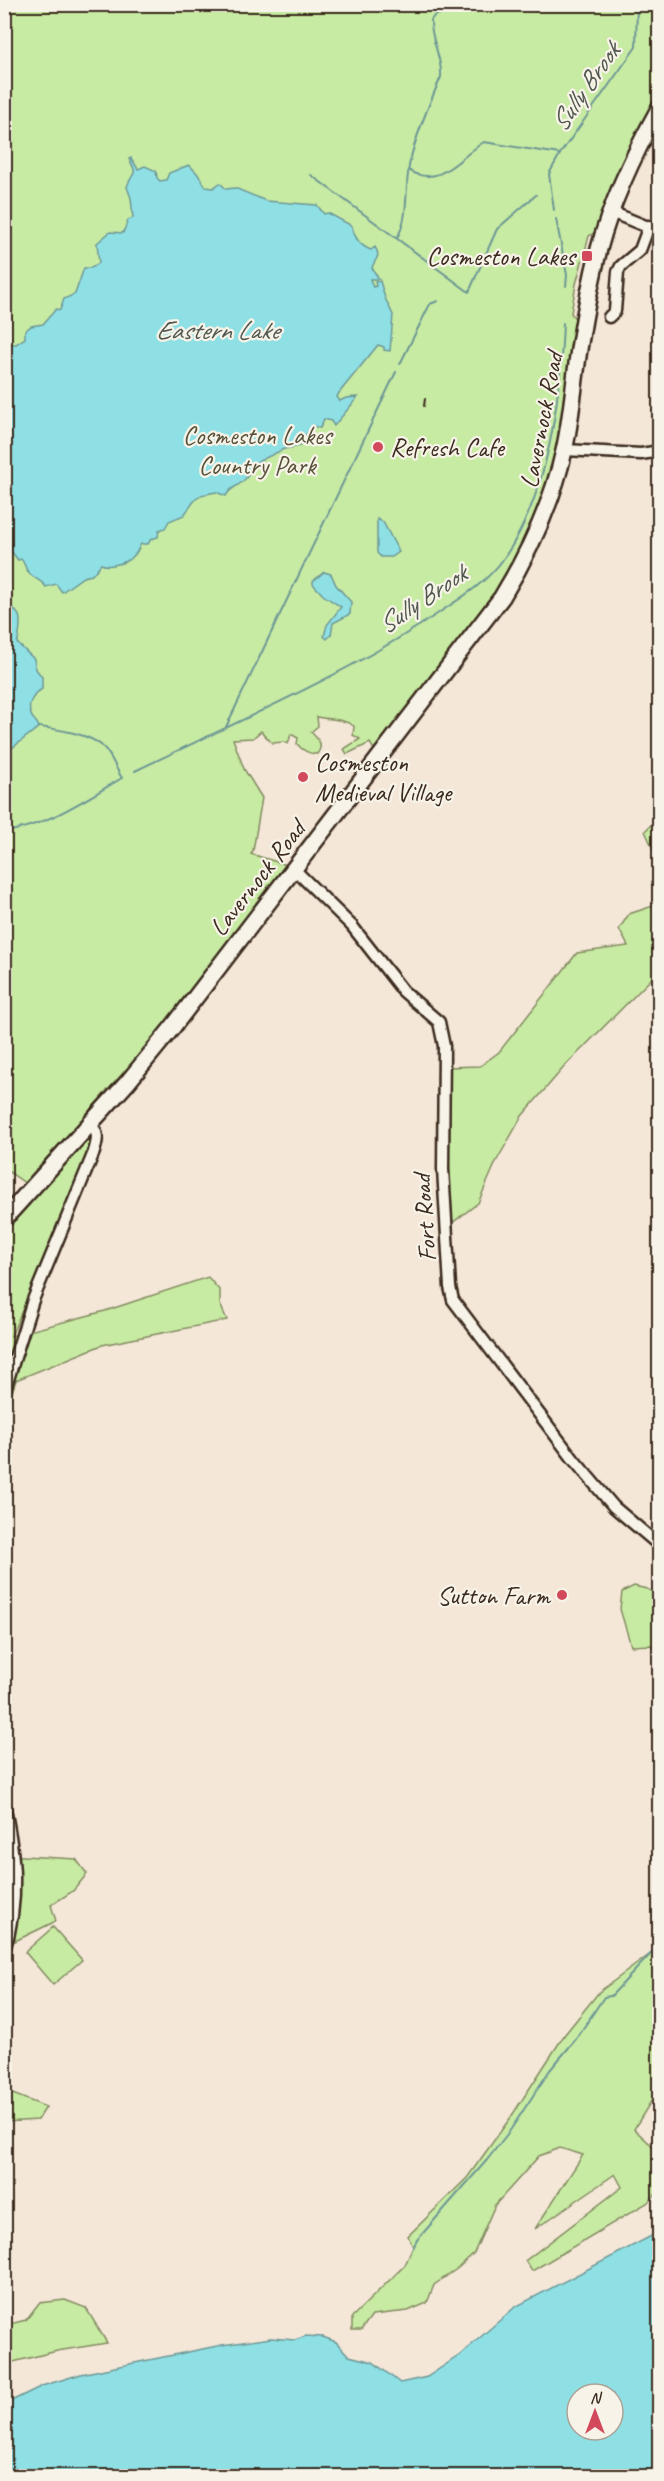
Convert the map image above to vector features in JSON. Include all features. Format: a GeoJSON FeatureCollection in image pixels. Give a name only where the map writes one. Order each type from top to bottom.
{"type":"FeatureCollection","features":[{"type":"Feature","properties":{"kind":"main road","name":"Lavernock Road"},"geometry":{"type":"LineString","coordinates":[[4,1219],[90,1124],[172,1028],[502,597],[535,538],[549,504],[565,450],[586,305],[599,248],[632,161],[660,107]]}},
{"type":"Feature","properties":{"kind":"street"},"geometry":{"type":"LineString","coordinates":[[609,317],[615,312],[618,272],[621,266],[640,250],[655,229],[611,212]]}},
{"type":"Feature","properties":{"kind":"street"},"geometry":{"type":"LineString","coordinates":[[565,450],[641,454],[660,451]]}},
{"type":"Feature","properties":{"kind":"street","name":"Fort Road"},"geometry":{"type":"LineString","coordinates":[[294,869],[352,926],[404,991],[439,1023],[444,1046],[442,1169],[450,1287],[453,1300],[574,1460],[614,1507],[660,1546]]}},
{"type":"Feature","properties":{"kind":"street"},"geometry":{"type":"LineString","coordinates":[[4,1392],[33,1300],[94,1152],[98,1137],[90,1124]]}},
{"type":"Feature","properties":{"kind":"street"},"geometry":{"type":"LineString","coordinates":[[4,1804],[16,1870],[15,1906],[4,1952]]}},
{"type":"Feature","properties":{"kind":"green space","name":"Cosmeston Lakes Country Park"},"geometry":{"type":"Polygon","coordinates":[[[5,5],[659,5],[659,95],[635,141],[599,230],[589,236],[571,313],[576,320],[577,327],[552,480],[505,582],[376,753],[370,743],[347,754],[344,749],[360,739],[353,735],[354,726],[341,720],[317,717],[318,726],[311,732],[320,743],[317,754],[302,749],[297,744],[298,738],[291,734],[288,744],[272,743],[261,731],[253,738],[233,739],[244,769],[262,798],[251,854],[290,866],[200,983],[136,1061],[25,1183],[5,1169],[5,5]]]}},
{"type":"Feature","properties":{"kind":"green space"},"geometry":{"type":"Polygon","coordinates":[[[659,817],[659,862],[645,831],[659,817]]]}},
{"type":"Feature","properties":{"kind":"green space"},"geometry":{"type":"Polygon","coordinates":[[[659,904],[659,971],[565,1066],[522,1116],[496,1162],[478,1203],[452,1223],[445,1165],[446,1067],[480,1066],[499,1052],[577,953],[628,946],[619,929],[629,914],[659,904]]]}},
{"type":"Feature","properties":{"kind":"green space"},"geometry":{"type":"Polygon","coordinates":[[[86,1136],[90,1136],[92,1141],[89,1157],[11,1336],[105,1311],[208,1277],[220,1291],[220,1304],[227,1320],[102,1345],[16,1380],[5,1415],[5,1227],[86,1136]]]}},
{"type":"Feature","properties":{"kind":"green space"},"geometry":{"type":"Polygon","coordinates":[[[634,1586],[656,1594],[659,1590],[659,1653],[651,1645],[631,1646],[620,1609],[622,1592],[634,1586]]]}},
{"type":"Feature","properties":{"kind":"green space"},"geometry":{"type":"Polygon","coordinates":[[[5,1855],[76,1859],[87,1874],[73,1891],[51,1905],[56,1921],[15,1941],[8,1914],[5,1926],[5,1855]]]}},
{"type":"Feature","properties":{"kind":"green space"},"geometry":{"type":"Polygon","coordinates":[[[53,1927],[82,1960],[53,1985],[25,1952],[53,1927]]]}},
{"type":"Feature","properties":{"kind":"green space"},"geometry":{"type":"Polygon","coordinates":[[[659,1939],[659,2093],[653,2098],[634,2129],[659,2152],[659,2191],[647,2203],[532,2271],[525,2261],[622,2187],[615,2174],[535,2229],[583,2155],[560,2148],[539,2156],[495,2205],[474,2253],[434,2285],[427,2303],[408,2311],[372,2315],[361,2330],[352,2330],[352,2317],[405,2265],[413,2247],[408,2236],[467,2178],[511,2117],[565,2034],[599,1992],[653,1952],[659,1939]]]}},
{"type":"Feature","properties":{"kind":"green space"},"geometry":{"type":"Polygon","coordinates":[[[5,2091],[46,2107],[38,2120],[5,2122],[5,2091]]]}},
{"type":"Feature","properties":{"kind":"green space"},"geometry":{"type":"Polygon","coordinates":[[[65,2300],[86,2308],[107,2343],[57,2351],[5,2364],[5,2323],[6,2325],[26,2320],[39,2303],[65,2300]]]}},
{"type":"Feature","properties":{"kind":"water","name":"Eastern Lake"},"geometry":{"type":"Polygon","coordinates":[[[131,158],[138,169],[145,166],[156,171],[160,181],[166,180],[169,173],[189,165],[206,187],[213,188],[220,183],[226,189],[235,188],[266,201],[317,205],[324,214],[328,213],[352,226],[361,243],[371,250],[375,247],[377,251],[378,256],[372,268],[379,279],[370,279],[373,287],[376,286],[375,282],[380,281],[393,315],[390,351],[378,345],[339,393],[337,397],[340,401],[358,397],[334,426],[331,421],[324,419],[320,428],[313,426],[303,438],[300,446],[284,449],[257,462],[249,475],[226,496],[216,492],[201,495],[184,515],[169,521],[165,528],[159,530],[158,537],[151,539],[148,544],[141,544],[129,560],[114,565],[101,564],[92,575],[83,577],[62,592],[56,584],[46,587],[31,575],[23,561],[18,560],[11,551],[11,543],[5,536],[5,344],[16,344],[25,338],[25,331],[31,326],[43,324],[56,309],[60,310],[64,299],[75,294],[84,268],[91,268],[99,263],[97,243],[110,232],[123,233],[128,220],[133,218],[131,198],[127,187],[134,174],[129,159],[131,158]]]}},
{"type":"Feature","properties":{"kind":"water"},"geometry":{"type":"Polygon","coordinates":[[[377,519],[383,522],[399,552],[392,557],[381,557],[377,553],[377,519]]]}},
{"type":"Feature","properties":{"kind":"water"},"geometry":{"type":"Polygon","coordinates":[[[324,572],[331,574],[336,585],[351,602],[350,614],[333,623],[331,635],[327,639],[324,636],[327,625],[341,607],[323,595],[313,584],[313,581],[324,572]]]}},
{"type":"Feature","properties":{"kind":"water"},"geometry":{"type":"Polygon","coordinates":[[[5,593],[9,604],[20,620],[17,643],[34,659],[36,669],[42,677],[42,689],[36,694],[29,707],[39,727],[12,748],[5,749],[5,593]]]}},
{"type":"Feature","properties":{"kind":"water"},"geometry":{"type":"Polygon","coordinates":[[[659,2232],[659,2476],[5,2476],[5,2404],[42,2386],[81,2374],[222,2345],[271,2338],[295,2340],[306,2336],[323,2337],[336,2342],[349,2356],[373,2362],[400,2383],[427,2377],[460,2355],[515,2307],[659,2232]]]}},
{"type":"Feature","properties":{"kind":"waterway"},"geometry":{"type":"LineString","coordinates":[[397,238],[404,220],[408,171],[413,150],[441,77],[431,20],[434,16],[461,4]]}},
{"type":"Feature","properties":{"kind":"waterway","name":"Sully Brook"},"geometry":{"type":"LineString","coordinates":[[560,154],[636,47],[637,4]]}},
{"type":"Feature","properties":{"kind":"waterway"},"geometry":{"type":"LineString","coordinates":[[408,170],[419,175],[440,174],[484,142],[560,154],[549,174],[554,210]]}},
{"type":"Feature","properties":{"kind":"waterway"},"geometry":{"type":"LineString","coordinates":[[311,175],[469,292],[497,229],[536,195]]}},
{"type":"Feature","properties":{"kind":"waterway","name":"Sully Brook"},"geometry":{"type":"LineString","coordinates":[[556,219],[567,275],[566,286]]}},
{"type":"Feature","properties":{"kind":"waterway"},"geometry":{"type":"LineString","coordinates":[[400,364],[430,304],[438,301]]}},
{"type":"Feature","properties":{"kind":"waterway","name":"Sully Brook"},"geometry":{"type":"LineString","coordinates":[[135,771],[362,659],[434,616],[489,576],[504,558],[519,532],[542,476],[555,414],[563,323]]}},
{"type":"Feature","properties":{"kind":"waterway"},"geometry":{"type":"LineString","coordinates":[[226,727],[396,372]]}},
{"type":"Feature","properties":{"kind":"waterway","name":"Sully Brook"},"geometry":{"type":"LineString","coordinates":[[4,832],[51,818],[122,778],[107,752],[99,744],[74,733],[39,727]]}},
{"type":"Feature","properties":{"kind":"waterway"},"geometry":{"type":"LineString","coordinates":[[413,2248],[417,2240],[511,2129],[550,2070],[576,2039],[604,1997],[611,1996],[660,1944]]}},
{"type":"Feature","properties":{"kind":"railway"},"geometry":{"type":"LineString","coordinates":[[424,406],[425,399]]}},
{"type":"Feature","properties":{"kind":"place","name":"Cosmeston Lakes"},"geometry":{"type":"Point","coordinates":[587,256]}},
{"type":"Feature","properties":{"kind":"place","name":"Refresh Cafe"},"geometry":{"type":"Point","coordinates":[378,447]}},
{"type":"Feature","properties":{"kind":"place","name":"Cosmeston Medieval Village"},"geometry":{"type":"Point","coordinates":[303,777]}},
{"type":"Feature","properties":{"kind":"place","name":"Sutton Farm"},"geometry":{"type":"Point","coordinates":[562,1595]}}]}
